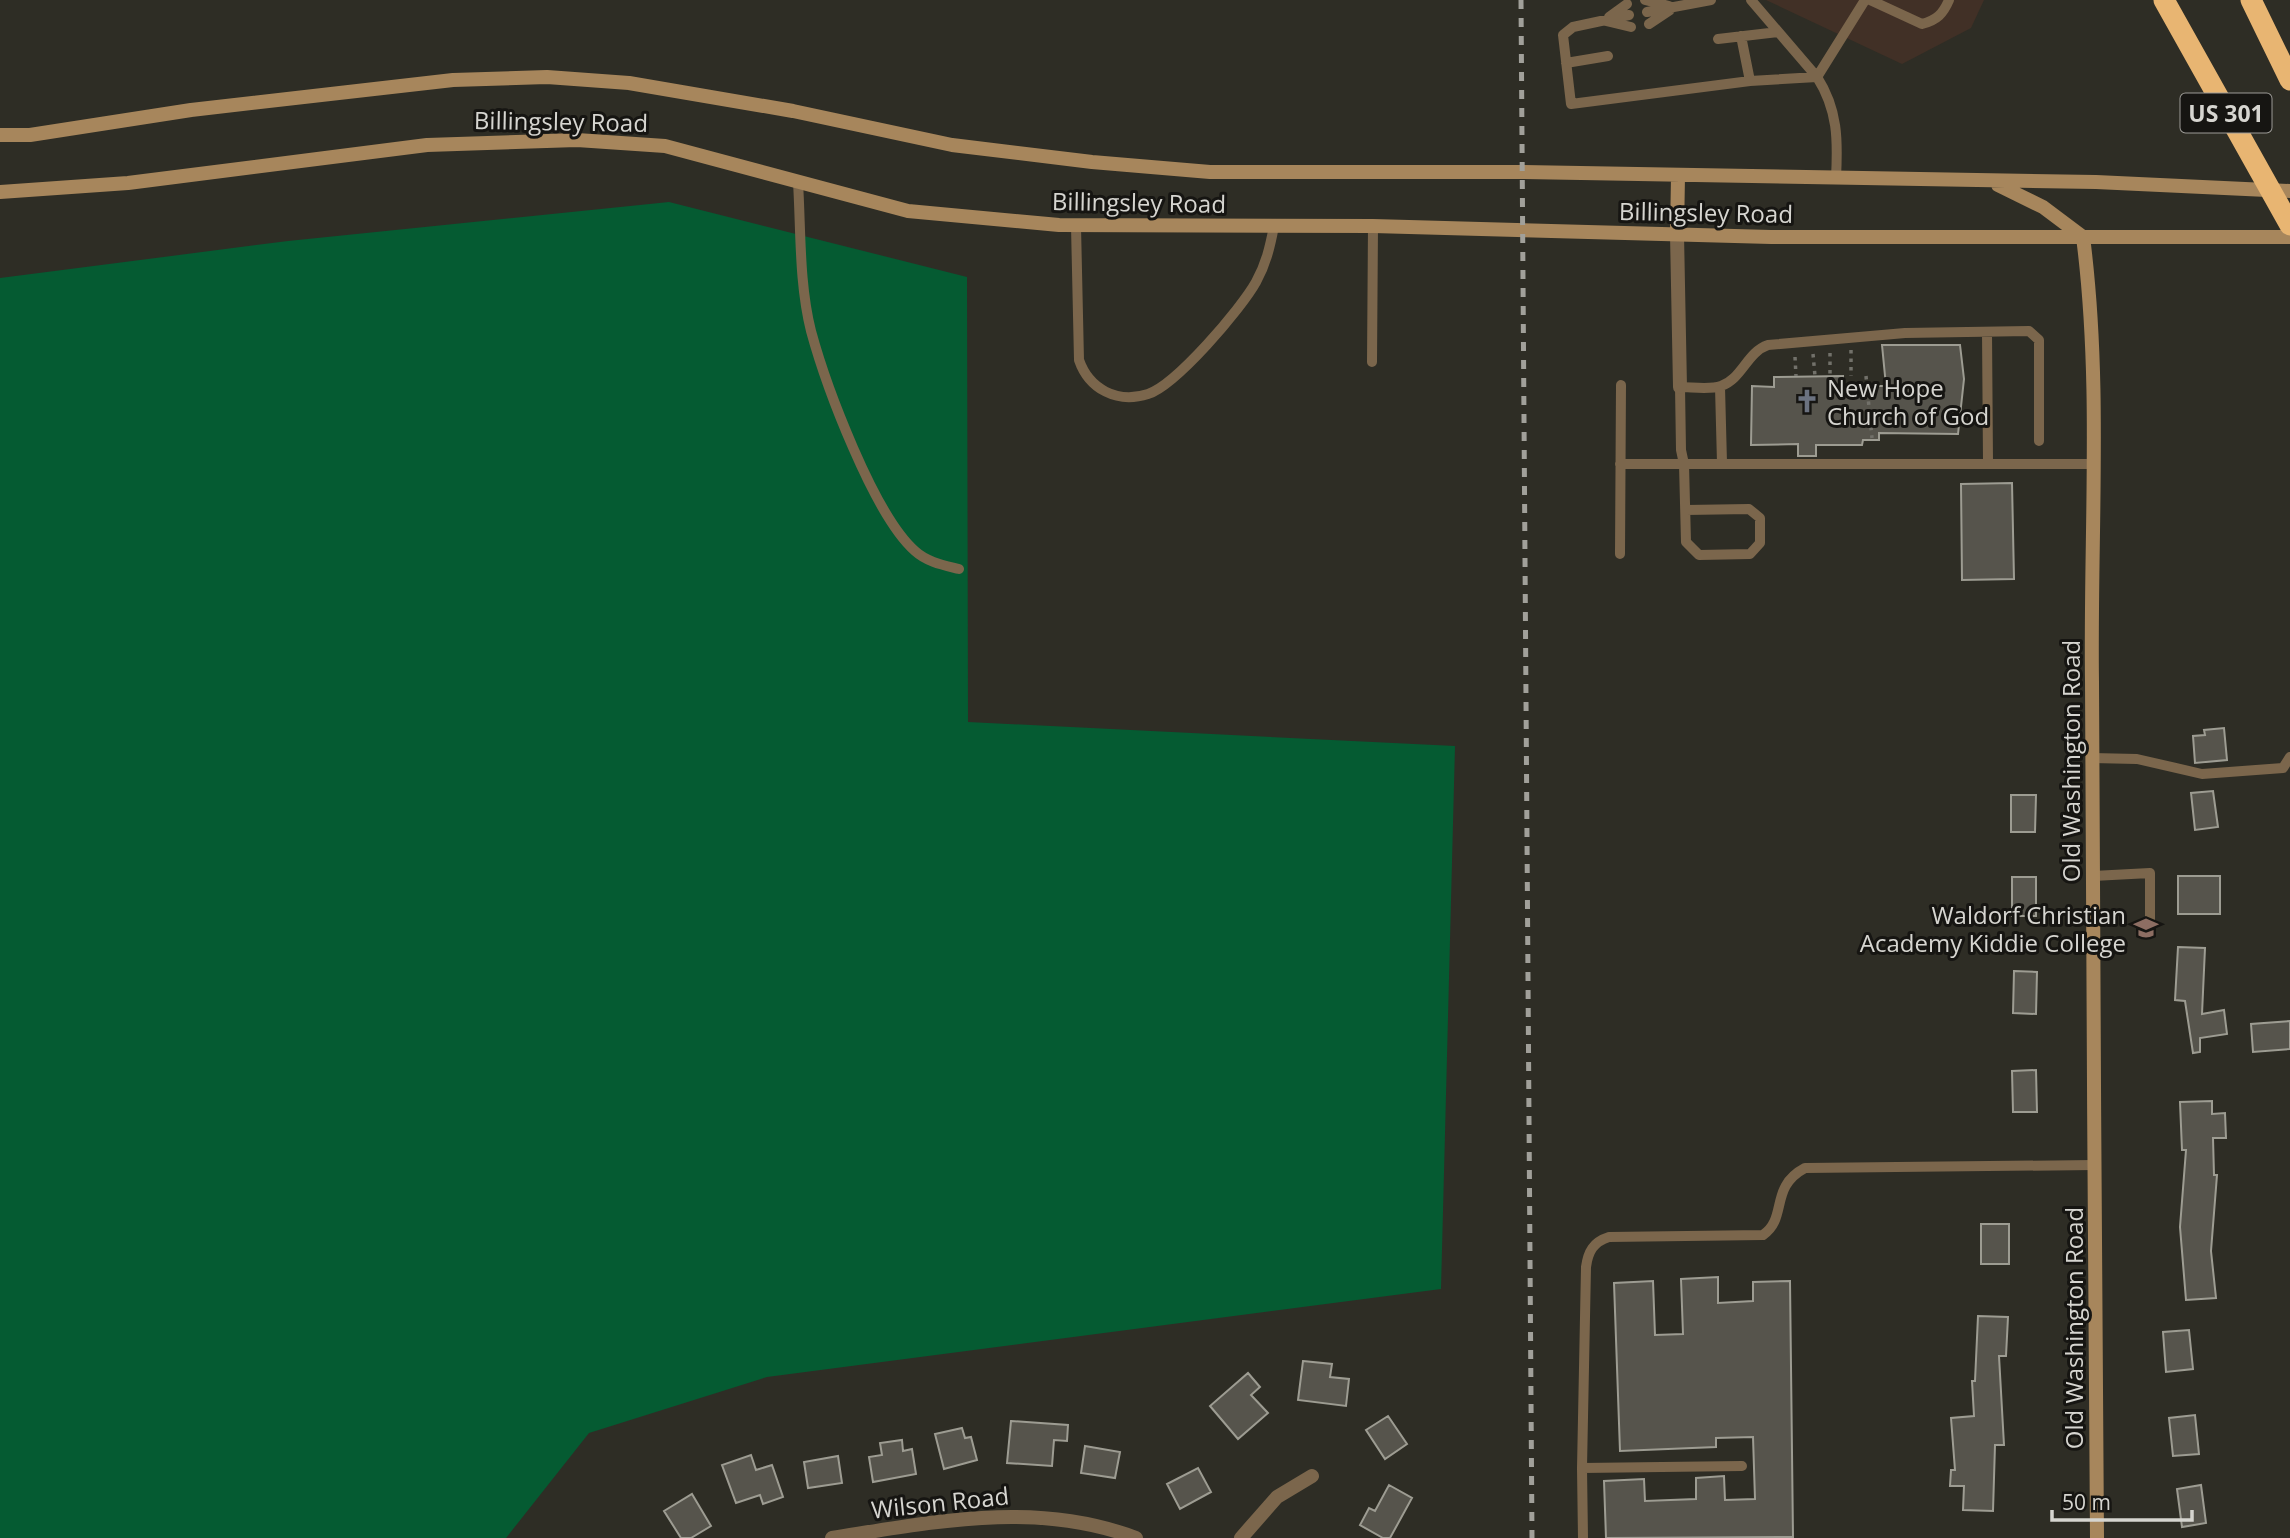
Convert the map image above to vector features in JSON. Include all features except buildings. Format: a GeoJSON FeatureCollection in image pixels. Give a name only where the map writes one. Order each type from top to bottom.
{"type":"FeatureCollection","features":[{"type":"Feature","properties":{"kind":"highway","name":"US 301"},"geometry":{"type":"LineString","coordinates":[[2164,0],[2281,190],[2290,225]]}},
{"type":"Feature","properties":{"kind":"highway","name":"US 301"},"geometry":{"type":"LineString","coordinates":[[2251,0],[2290,80]]}},
{"type":"Feature","properties":{"kind":"highway"},"geometry":{"type":"LineString","coordinates":[[2275,52],[2290,71]]}},
{"type":"Feature","properties":{"kind":"main road","name":"Billingsley Road"},"geometry":{"type":"LineString","coordinates":[[0,135],[30,135],[191,110],[453,80],[547,77],[629,83],[793,111],[952,145],[1092,162],[1210,172],[1522,172],[1981,180],[2281,190]]}},
{"type":"Feature","properties":{"kind":"main road","name":"Billingsley Road"},"geometry":{"type":"LineString","coordinates":[[0,192],[128,183],[427,145],[523,139],[665,146],[908,211],[1076,226],[1373,226],[1677,234],[2290,237]]}},
{"type":"Feature","properties":{"kind":"main road"},"geometry":{"type":"LineString","coordinates":[[1677,234],[1678,176]]}},
{"type":"Feature","properties":{"kind":"main road"},"geometry":{"type":"LineString","coordinates":[[1981,180],[2014,190],[2083,237]]}},
{"type":"Feature","properties":{"kind":"main road","name":"Old Washington Road"},"geometry":{"type":"LineString","coordinates":[[2083,237],[2090,287],[2094,464],[2092,758],[2097,1538]]}},
{"type":"Feature","properties":{"kind":"street"},"geometry":{"type":"LineString","coordinates":[[1677,234],[1680,387]]}},
{"type":"Feature","properties":{"kind":"street"},"geometry":{"type":"LineString","coordinates":[[1241,1538],[1277,1497],[1312,1476]]}},
{"type":"Feature","properties":{"kind":"street","name":"Wilson Road"},"geometry":{"type":"LineString","coordinates":[[832,1538],[990,1515],[1101,1527],[1136,1538]]}},
{"type":"Feature","properties":{"kind":"lane"},"geometry":{"type":"LineString","coordinates":[[1646,6],[1675,7],[1711,0]]}},
{"type":"Feature","properties":{"kind":"lane"},"geometry":{"type":"LineString","coordinates":[[1751,0],[1817,77],[1834,110],[1837,135],[1836,178]]}},
{"type":"Feature","properties":{"kind":"lane"},"geometry":{"type":"LineString","coordinates":[[1817,77],[1865,0]]}},
{"type":"Feature","properties":{"kind":"lane"},"geometry":{"type":"LineString","coordinates":[[1871,0],[1922,24],[1934,21],[1943,13],[1949,0]]}},
{"type":"Feature","properties":{"kind":"lane"},"geometry":{"type":"LineString","coordinates":[[1649,24],[1675,7]]}},
{"type":"Feature","properties":{"kind":"lane"},"geometry":{"type":"LineString","coordinates":[[1628,9],[1604,20],[1573,27],[1563,36],[1571,104],[1750,81],[1817,77]]}},
{"type":"Feature","properties":{"kind":"lane"},"geometry":{"type":"LineString","coordinates":[[1604,20],[1631,27]]}},
{"type":"Feature","properties":{"kind":"lane"},"geometry":{"type":"LineString","coordinates":[[1718,39],[1778,32]]}},
{"type":"Feature","properties":{"kind":"lane"},"geometry":{"type":"LineString","coordinates":[[1741,36],[1750,81]]}},
{"type":"Feature","properties":{"kind":"lane"},"geometry":{"type":"LineString","coordinates":[[1566,62],[1608,57]]}},
{"type":"Feature","properties":{"kind":"lane"},"geometry":{"type":"LineString","coordinates":[[798,182],[803,274],[811,330],[850,438],[880,505],[897,532],[916,552],[934,563],[959,569]]}},
{"type":"Feature","properties":{"kind":"lane"},"geometry":{"type":"LineString","coordinates":[[1076,226],[1084,376],[1097,389],[1132,397],[1156,390],[1196,355],[1236,312],[1268,257],[1274,226]]}},
{"type":"Feature","properties":{"kind":"lane"},"geometry":{"type":"LineString","coordinates":[[1373,226],[1373,362]]}},
{"type":"Feature","properties":{"kind":"lane"},"geometry":{"type":"LineString","coordinates":[[1686,510],[1749,509],[1760,518],[1760,543],[1750,554],[1699,555],[1686,542],[1680,387],[1720,387],[1732,379],[1760,348],[1795,342],[1851,338],[2029,331],[2039,340],[2039,441]]}},
{"type":"Feature","properties":{"kind":"lane"},"geometry":{"type":"LineString","coordinates":[[1987,332],[1988,462]]}},
{"type":"Feature","properties":{"kind":"lane"},"geometry":{"type":"LineString","coordinates":[[1620,385],[1620,554]]}},
{"type":"Feature","properties":{"kind":"lane"},"geometry":{"type":"LineString","coordinates":[[1720,387],[1722,463]]}},
{"type":"Feature","properties":{"kind":"lane"},"geometry":{"type":"LineString","coordinates":[[1620,464],[2094,464]]}},
{"type":"Feature","properties":{"kind":"lane"},"geometry":{"type":"LineString","coordinates":[[2092,758],[2137,759],[2202,774],[2283,768],[2290,757]]}},
{"type":"Feature","properties":{"kind":"lane"},"geometry":{"type":"LineString","coordinates":[[2093,876],[2150,873],[2150,923]]}},
{"type":"Feature","properties":{"kind":"lane"},"geometry":{"type":"LineString","coordinates":[[1583,1538],[1586,1267],[1588,1255],[1600,1240],[1609,1237],[1763,1235],[1771,1229],[1786,1183],[1805,1168],[2094,1165]]}},
{"type":"Feature","properties":{"kind":"lane"},"geometry":{"type":"LineString","coordinates":[[1582,1468],[1742,1466]]}},
{"type":"Feature","properties":{"kind":"path"},"geometry":{"type":"LineString","coordinates":[[1851,338],[1851,376]]}},
{"type":"Feature","properties":{"kind":"path"},"geometry":{"type":"LineString","coordinates":[[1829,340],[1830,376]]}},
{"type":"Feature","properties":{"kind":"path"},"geometry":{"type":"LineString","coordinates":[[1812,341],[1815,376]]}},
{"type":"Feature","properties":{"kind":"path"},"geometry":{"type":"LineString","coordinates":[[1795,342],[1796,376]]}},
{"type":"Feature","properties":{"kind":"path"},"geometry":{"type":"LineString","coordinates":[[1866,376],[1872,438]]}},
{"type":"Feature","properties":{"kind":"shaded area"},"geometry":{"type":"Polygon","coordinates":[[[1766,0],[1984,0],[1971,28],[1902,64],[1766,0]]]}},
{"type":"Feature","properties":{"kind":"green space"},"geometry":{"type":"Polygon","coordinates":[[[669,202],[967,277],[968,722],[1455,746],[1441,1289],[767,1377],[589,1433],[506,1538],[0,1538],[0,278],[288,241],[669,202]]]}},
{"type":"Feature","properties":{"kind":"railway"},"geometry":{"type":"LineString","coordinates":[[1521,0],[1532,1538]]}},
{"type":"Feature","properties":{"kind":"place","name":"New Hope Church of God"},"geometry":{"type":"Point","coordinates":[1807,401]}},
{"type":"Feature","properties":{"kind":"place","name":"Waldorf Christian Academy Kiddie College"},"geometry":{"type":"Point","coordinates":[2146,928]}}]}
